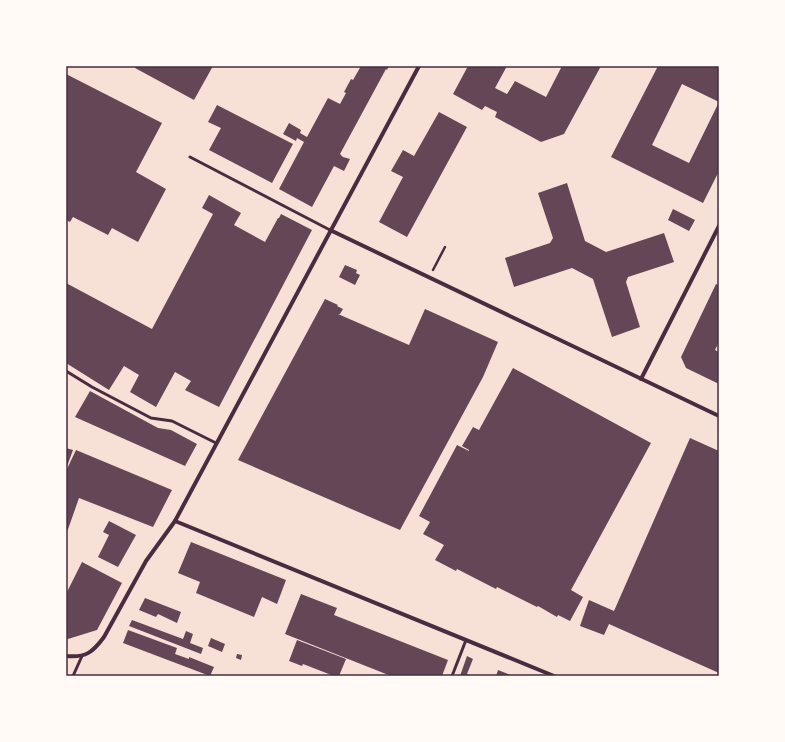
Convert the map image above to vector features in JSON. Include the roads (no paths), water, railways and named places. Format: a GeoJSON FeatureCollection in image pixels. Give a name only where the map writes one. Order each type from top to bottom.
{"type":"FeatureCollection","features":[{"type":"Feature","properties":{"kind":"street"},"geometry":{"type":"LineString","coordinates":[[66,656],[82,656],[88,654],[96,648],[104,637],[146,561],[175,521],[419,66]]}},
{"type":"Feature","properties":{"kind":"street"},"geometry":{"type":"LineString","coordinates":[[641,380],[719,226]]}},
{"type":"Feature","properties":{"kind":"street"},"geometry":{"type":"LineString","coordinates":[[330,230],[719,416]]}},
{"type":"Feature","properties":{"kind":"street"},"geometry":{"type":"LineString","coordinates":[[175,521],[554,676]]}},
{"type":"Feature","properties":{"kind":"lane"},"geometry":{"type":"LineString","coordinates":[[190,157],[330,230]]}},
{"type":"Feature","properties":{"kind":"lane"},"geometry":{"type":"LineString","coordinates":[[66,371],[92,387],[151,418],[172,421],[216,443]]}},
{"type":"Feature","properties":{"kind":"lane"},"geometry":{"type":"LineString","coordinates":[[452,676],[466,640]]}},
{"type":"Feature","properties":{"kind":"lane"},"geometry":{"type":"LineString","coordinates":[[74,676],[82,656]]}}]}
